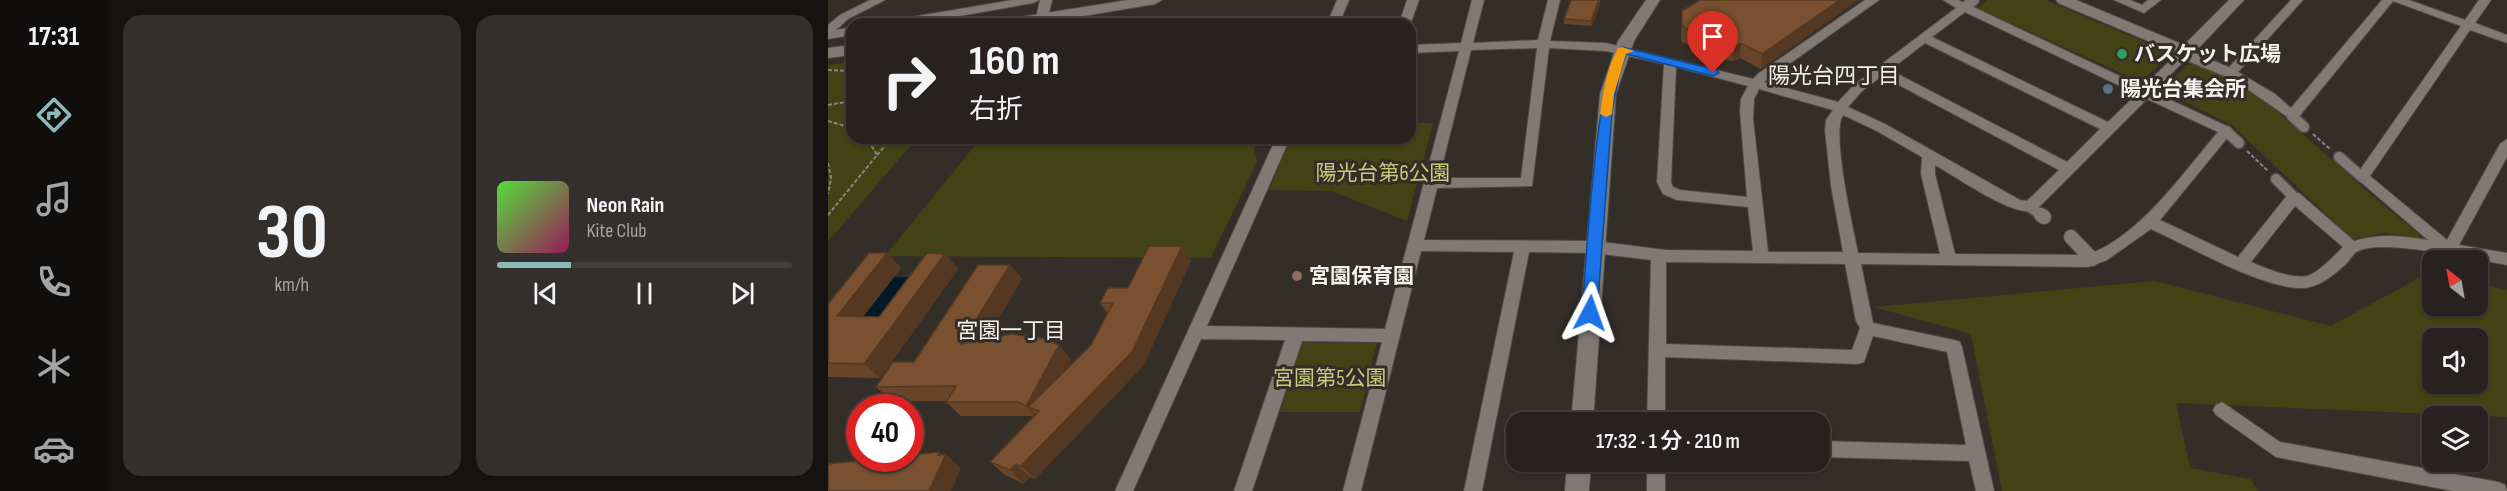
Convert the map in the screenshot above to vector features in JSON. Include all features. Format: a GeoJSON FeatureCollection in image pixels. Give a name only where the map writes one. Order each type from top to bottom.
{"type":"FeatureCollection","features":[{"type":"Feature","properties":{"kind":"street"},"geometry":{"type":"LineString","coordinates":[[828,31],[844,17],[879,0]]}},
{"type":"Feature","properties":{"kind":"street"},"geometry":{"type":"LineString","coordinates":[[929,18],[1033,0]]}},
{"type":"Feature","properties":{"kind":"street"},"geometry":{"type":"LineString","coordinates":[[1046,0],[1042,18],[1155,0]]}},
{"type":"Feature","properties":{"kind":"street"},"geometry":{"type":"LineString","coordinates":[[1336,18],[1343,0]]}},
{"type":"Feature","properties":{"kind":"street"},"geometry":{"type":"LineString","coordinates":[[1407,18],[1413,0]]}},
{"type":"Feature","properties":{"kind":"street"},"geometry":{"type":"LineString","coordinates":[[1352,491],[1478,0]]}},
{"type":"Feature","properties":{"kind":"street"},"geometry":{"type":"LineString","coordinates":[[1431,183],[1527,183],[1544,45],[1554,0]]}},
{"type":"Feature","properties":{"kind":"street"},"geometry":{"type":"LineString","coordinates":[[1583,412],[1594,247],[1608,94],[1622,50],[1653,0]]}},
{"type":"Feature","properties":{"kind":"street"},"geometry":{"type":"LineString","coordinates":[[1761,258],[1746,109],[1749,92],[1763,76],[1873,0]]}},
{"type":"Feature","properties":{"kind":"street"},"geometry":{"type":"LineString","coordinates":[[1949,0],[1969,4],[2145,93],[2226,131],[2239,143]]}},
{"type":"Feature","properties":{"kind":"street"},"geometry":{"type":"LineString","coordinates":[[2064,0],[2230,74],[2270,97],[2304,127]]}},
{"type":"Feature","properties":{"kind":"street"},"geometry":{"type":"LineString","coordinates":[[2120,0],[2144,10],[2155,0]]}},
{"type":"Feature","properties":{"kind":"street"},"geometry":{"type":"LineString","coordinates":[[2030,207],[2237,0]]}},
{"type":"Feature","properties":{"kind":"street"},"geometry":{"type":"LineString","coordinates":[[2230,74],[2297,0]]}},
{"type":"Feature","properties":{"kind":"street"},"geometry":{"type":"LineString","coordinates":[[2292,116],[2388,0]]}},
{"type":"Feature","properties":{"kind":"street"},"geometry":{"type":"LineString","coordinates":[[2398,0],[2507,39]]}},
{"type":"Feature","properties":{"kind":"street"},"geometry":{"type":"LineString","coordinates":[[2362,177],[2485,0]]}},
{"type":"Feature","properties":{"kind":"street"},"geometry":{"type":"LineString","coordinates":[[1969,4],[1926,39],[1858,88],[1833,120],[1832,130],[1838,186],[1864,321],[1868,328],[1954,347],[1985,491]]}},
{"type":"Feature","properties":{"kind":"street"},"geometry":{"type":"LineString","coordinates":[[828,35],[846,32]]}},
{"type":"Feature","properties":{"kind":"street"},"geometry":{"type":"LineString","coordinates":[[1926,39],[2109,128]]}},
{"type":"Feature","properties":{"kind":"street"},"geometry":{"type":"LineString","coordinates":[[1416,49],[1544,45],[1606,46],[1828,103],[1880,128],[2017,205],[2030,207],[2044,217]]}},
{"type":"Feature","properties":{"kind":"street"},"geometry":{"type":"LineString","coordinates":[[828,53],[846,51]]}},
{"type":"Feature","properties":{"kind":"street"},"geometry":{"type":"LineString","coordinates":[[1670,62],[1664,182],[1668,190],[1677,195],[1755,203]]}},
{"type":"Feature","properties":{"kind":"street"},"geometry":{"type":"LineString","coordinates":[[1882,71],[2068,169]]}},
{"type":"Feature","properties":{"kind":"street"},"geometry":{"type":"LineString","coordinates":[[1416,245],[1594,247],[1659,255],[1761,258],[2092,259],[2102,256],[2150,222],[2226,131]]}},
{"type":"Feature","properties":{"kind":"street"},"geometry":{"type":"LineString","coordinates":[[1124,491],[1280,144]]}},
{"type":"Feature","properties":{"kind":"street"},"geometry":{"type":"LineString","coordinates":[[2449,250],[2507,144]]}},
{"type":"Feature","properties":{"kind":"street"},"geometry":{"type":"LineString","coordinates":[[1929,157],[1928,174],[1949,260]]}},
{"type":"Feature","properties":{"kind":"street"},"geometry":{"type":"LineString","coordinates":[[2339,157],[2449,250]]}},
{"type":"Feature","properties":{"kind":"street"},"geometry":{"type":"LineString","coordinates":[[2276,179],[2352,247]]}},
{"type":"Feature","properties":{"kind":"street"},"geometry":{"type":"LineString","coordinates":[[2241,264],[2294,197]]}},
{"type":"Feature","properties":{"kind":"street"},"geometry":{"type":"LineString","coordinates":[[2150,222],[2281,280],[2313,281],[2342,259],[2352,247],[2392,240],[2449,250]]}},
{"type":"Feature","properties":{"kind":"street"},"geometry":{"type":"LineString","coordinates":[[2071,237],[2092,259]]}},
{"type":"Feature","properties":{"kind":"street"},"geometry":{"type":"LineString","coordinates":[[1473,491],[1522,246]]}},
{"type":"Feature","properties":{"kind":"street"},"geometry":{"type":"LineString","coordinates":[[1656,412],[1659,255]]}},
{"type":"Feature","properties":{"kind":"street"},"geometry":{"type":"LineString","coordinates":[[2488,256],[2507,259]]}},
{"type":"Feature","properties":{"kind":"street"},"geometry":{"type":"LineString","coordinates":[[1657,350],[1858,357],[1868,328]]}},
{"type":"Feature","properties":{"kind":"street"},"geometry":{"type":"LineString","coordinates":[[1196,332],[1392,336]]}},
{"type":"Feature","properties":{"kind":"street"},"geometry":{"type":"LineString","coordinates":[[1243,491],[1296,333]]}},
{"type":"Feature","properties":{"kind":"street"},"geometry":{"type":"LineString","coordinates":[[2222,410],[2276,449],[2498,491]]}},
{"type":"Feature","properties":{"kind":"street"},"geometry":{"type":"LineString","coordinates":[[1830,449],[1977,453]]}},
{"type":"Feature","properties":{"kind":"street"},"geometry":{"type":"LineString","coordinates":[[1576,491],[1578,472]]}},
{"type":"Feature","properties":{"kind":"street"},"geometry":{"type":"LineString","coordinates":[[1656,472],[1656,491]]}},
{"type":"Feature","properties":{"kind":"path"},"geometry":{"type":"LineString","coordinates":[[828,70],[846,71]]}},
{"type":"Feature","properties":{"kind":"path"},"geometry":{"type":"LineString","coordinates":[[828,105],[846,102]]}},
{"type":"Feature","properties":{"kind":"path"},"geometry":{"type":"LineString","coordinates":[[828,121],[846,126]]}},
{"type":"Feature","properties":{"kind":"path"},"geometry":{"type":"LineString","coordinates":[[2304,127],[2339,157]]}},
{"type":"Feature","properties":{"kind":"path"},"geometry":{"type":"LineString","coordinates":[[2239,143],[2276,179]]}},
{"type":"Feature","properties":{"kind":"path"},"geometry":{"type":"LineString","coordinates":[[871,144],[877,155]]}},
{"type":"Feature","properties":{"kind":"path"},"geometry":{"type":"LineString","coordinates":[[828,215],[887,144]]}},
{"type":"Feature","properties":{"kind":"path"},"geometry":{"type":"LineString","coordinates":[[828,163],[832,177],[828,194]]}},
{"type":"Feature","properties":{"kind":"green space"},"geometry":{"type":"Polygon","coordinates":[[[1987,0],[2046,0],[2163,50],[2167,57],[2141,82],[1977,8],[1987,0]]]}},
{"type":"Feature","properties":{"kind":"green space"},"geometry":{"type":"Polygon","coordinates":[[[846,63],[846,144],[912,144],[828,242],[828,65],[846,63]]]}},
{"type":"Feature","properties":{"kind":"green space"},"geometry":{"type":"Polygon","coordinates":[[[2187,65],[2195,65],[2229,79],[2262,98],[2419,234],[2419,238],[2384,233],[2352,239],[2232,125],[2163,89],[2187,65]]]}},
{"type":"Feature","properties":{"kind":"green space","name":"陽光台第6公園"},"geometry":{"type":"Polygon","coordinates":[[[1416,123],[1433,123],[1407,221],[1332,191],[1269,190],[1288,144],[1416,144],[1416,123]]]}},
{"type":"Feature","properties":{"kind":"green space"},"geometry":{"type":"Polygon","coordinates":[[[976,144],[1253,144],[1257,162],[1211,258],[885,256],[976,144]]]}},
{"type":"Feature","properties":{"kind":"green space"},"geometry":{"type":"Polygon","coordinates":[[[2422,276],[2422,316],[2488,316],[2488,286],[2507,290],[2507,417],[2488,416],[2488,406],[2422,406],[2422,413],[2176,403],[2190,468],[2250,479],[2259,491],[2002,491],[1971,334],[1874,307],[2154,281],[2331,326],[2422,276]]]}},
{"type":"Feature","properties":{"kind":"green space","name":"宮園第5公園"},"geometry":{"type":"Polygon","coordinates":[[[1301,343],[1377,343],[1360,412],[1280,412],[1301,343]]]}},
{"type":"Feature","properties":{"kind":"water"},"geometry":{"type":"Polygon","coordinates":[[[893,277],[933,278],[894,331],[853,330],[893,277]]]}},
{"type":"Feature","properties":{"kind":"building"},"geometry":{"type":"Polygon","coordinates":[[[1571,0],[1599,0],[1591,21],[1564,19],[1571,0]]]}},
{"type":"Feature","properties":{"kind":"building"},"geometry":{"type":"Polygon","coordinates":[[[1700,0],[1840,0],[1762,54],[1741,43],[1734,46],[1713,43],[1682,26],[1682,11],[1700,0]]]}},
{"type":"Feature","properties":{"kind":"building"},"geometry":{"type":"Polygon","coordinates":[[[1149,246],[1182,246],[1132,352],[1021,466],[1016,464],[1010,470],[990,462],[1039,411],[1028,407],[1091,345],[1113,303],[1100,303],[1108,288],[1128,288],[1149,246]]]}},
{"type":"Feature","properties":{"kind":"building"},"geometry":{"type":"Polygon","coordinates":[[[869,253],[887,253],[837,316],[879,317],[927,253],[945,254],[864,364],[828,363],[828,304],[869,253]]]}},
{"type":"Feature","properties":{"kind":"building"},"geometry":{"type":"Polygon","coordinates":[[[978,265],[1010,265],[961,344],[1011,334],[1042,338],[1059,345],[1026,406],[1018,402],[946,402],[956,386],[876,387],[893,362],[914,362],[978,265]]]}},
{"type":"Feature","properties":{"kind":"building"},"geometry":{"type":"Polygon","coordinates":[[[939,452],[938,455],[946,454],[929,491],[828,491],[828,464],[846,462],[846,472],[924,472],[924,454],[939,452]]]}},
{"type":"Feature","properties":{"kind":"slow traffic"},"geometry":{"type":"LineString","coordinates":[[1606,114],[1608,94],[1619,57],[1622,50],[1628,51]]}},
{"type":"Feature","properties":{"kind":"place","name":"バスケット広場"},"geometry":{"type":"Point","coordinates":[2122,54]}},
{"type":"Feature","properties":{"kind":"place","name":"陽光台集会所"},"geometry":{"type":"Point","coordinates":[2108,89]}},
{"type":"Feature","properties":{"kind":"place","name":"宮園保育園"},"geometry":{"type":"Point","coordinates":[1297,276]}},
{"type":"Feature","properties":{"kind":"district","name":"陽光台四丁目"},"geometry":{"type":"Point","coordinates":[1834,76]}},
{"type":"Feature","properties":{"kind":"district","name":"宮園一丁目"},"geometry":{"type":"Point","coordinates":[1011,331]}},
{"type":"Feature","properties":{"kind":"route"},"geometry":{"type":"LineString","coordinates":[[1590,313],[1608,94],[1622,50],[1713,73]]}}]}
